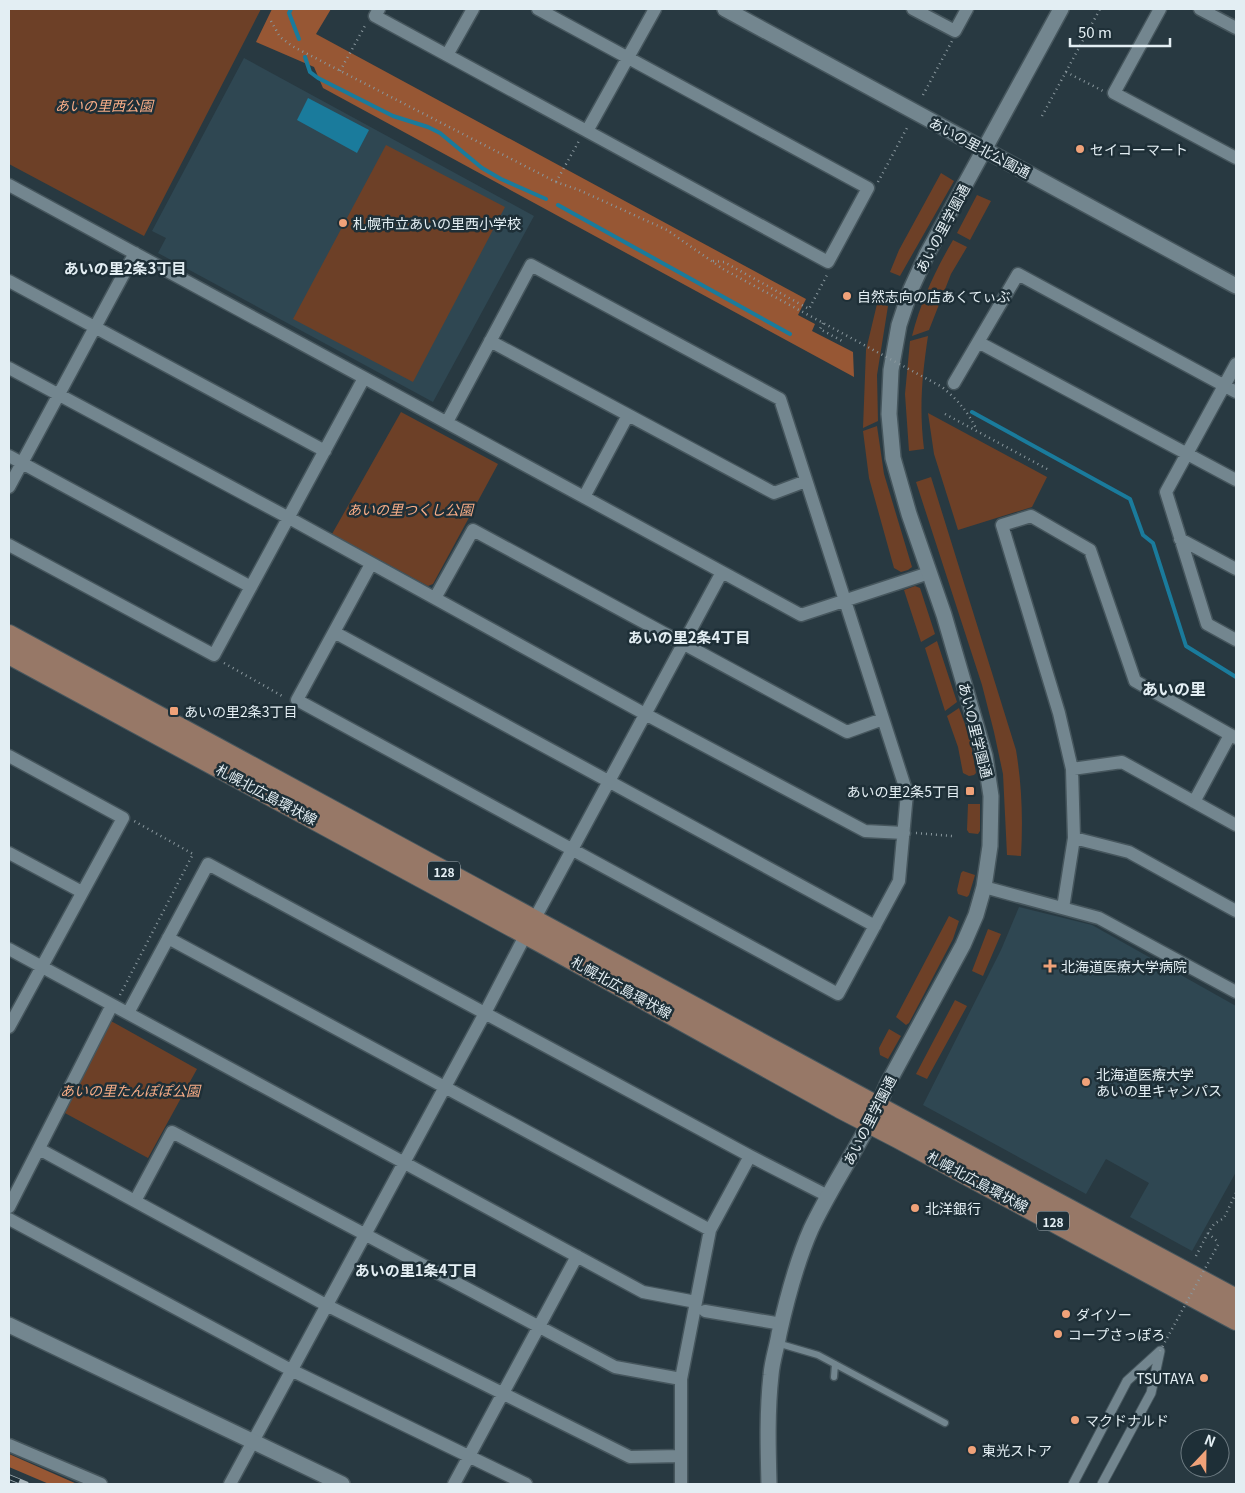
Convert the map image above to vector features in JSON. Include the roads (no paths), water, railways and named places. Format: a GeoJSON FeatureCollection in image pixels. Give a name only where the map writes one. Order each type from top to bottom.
{"type":"FeatureCollection","features":[{"type":"Feature","properties":{"kind":"main road","name":"札幌北広島環状線"},"geometry":{"type":"LineString","coordinates":[[9,635],[530,927],[869,1124],[1236,1320]]}},
{"type":"Feature","properties":{"kind":"main road","name":"札幌北広島環状線"},"geometry":{"type":"LineString","coordinates":[[9,654],[530,927],[879,1106],[1236,1299]]}},
{"type":"Feature","properties":{"kind":"street"},"geometry":{"type":"LineString","coordinates":[[379,9],[376,16],[584,134],[828,262],[868,188],[538,9]]}},
{"type":"Feature","properties":{"kind":"street"},"geometry":{"type":"LineString","coordinates":[[447,55],[473,9]]}},
{"type":"Feature","properties":{"kind":"street"},"geometry":{"type":"LineString","coordinates":[[584,134],[655,9]]}},
{"type":"Feature","properties":{"kind":"street","name":"あいの里北公園通"},"geometry":{"type":"LineString","coordinates":[[725,9],[1236,286]]}},
{"type":"Feature","properties":{"kind":"street"},"geometry":{"type":"LineString","coordinates":[[913,9],[955,32],[967,9]]}},
{"type":"Feature","properties":{"kind":"street","name":"あいの里学園通"},"geometry":{"type":"LineString","coordinates":[[769,1484],[768,1436],[771,1373],[790,1286],[811,1230],[828,1196],[860,1143],[879,1106],[887,1085],[963,945],[976,915],[984,887],[990,846],[991,796],[985,756],[944,614],[909,514],[892,458],[889,414],[891,370],[899,325],[911,289],[927,254],[1061,9]]}},
{"type":"Feature","properties":{"kind":"street"},"geometry":{"type":"LineString","coordinates":[[1160,9],[1114,93],[1236,158]]}},
{"type":"Feature","properties":{"kind":"street"},"geometry":{"type":"LineString","coordinates":[[1200,9],[1236,28]]}},
{"type":"Feature","properties":{"kind":"street"},"geometry":{"type":"LineString","coordinates":[[9,185],[801,615],[929,573]]}},
{"type":"Feature","properties":{"kind":"street"},"geometry":{"type":"LineString","coordinates":[[9,487],[135,253]]}},
{"type":"Feature","properties":{"kind":"street"},"geometry":{"type":"LineString","coordinates":[[371,564],[297,700],[838,994],[899,882],[909,833],[907,793],[780,399],[531,265],[446,422]]}},
{"type":"Feature","properties":{"kind":"street"},"geometry":{"type":"LineString","coordinates":[[954,383],[1018,274],[1236,392]]}},
{"type":"Feature","properties":{"kind":"street"},"geometry":{"type":"LineString","coordinates":[[9,280],[325,451]]}},
{"type":"Feature","properties":{"kind":"street"},"geometry":{"type":"LineString","coordinates":[[490,341],[774,493],[806,481]]}},
{"type":"Feature","properties":{"kind":"street"},"geometry":{"type":"LineString","coordinates":[[978,342],[1236,480]]}},
{"type":"Feature","properties":{"kind":"street"},"geometry":{"type":"LineString","coordinates":[[1236,364],[1166,492],[1207,624],[1236,640]]}},
{"type":"Feature","properties":{"kind":"street"},"geometry":{"type":"LineString","coordinates":[[9,368],[289,518],[645,714],[865,831],[909,833]]}},
{"type":"Feature","properties":{"kind":"street"},"geometry":{"type":"LineString","coordinates":[[9,544],[214,655],[364,378]]}},
{"type":"Feature","properties":{"kind":"street"},"geometry":{"type":"LineString","coordinates":[[584,496],[628,415]]}},
{"type":"Feature","properties":{"kind":"street"},"geometry":{"type":"LineString","coordinates":[[9,456],[251,587]]}},
{"type":"Feature","properties":{"kind":"street"},"geometry":{"type":"LineString","coordinates":[[1063,908],[1074,838],[1072,769],[1059,713],[1002,525],[1031,516],[1090,550],[1134,681],[1233,736],[1194,802]]}},
{"type":"Feature","properties":{"kind":"street"},"geometry":{"type":"LineString","coordinates":[[434,598],[472,530],[847,732],[883,719]]}},
{"type":"Feature","properties":{"kind":"street"},"geometry":{"type":"LineString","coordinates":[[1180,539],[1236,569]]}},
{"type":"Feature","properties":{"kind":"street"},"geometry":{"type":"LineString","coordinates":[[230,1484],[722,572]]}},
{"type":"Feature","properties":{"kind":"street"},"geometry":{"type":"LineString","coordinates":[[334,632],[875,926]]}},
{"type":"Feature","properties":{"kind":"street"},"geometry":{"type":"LineString","coordinates":[[9,756],[123,818],[9,1027]]}},
{"type":"Feature","properties":{"kind":"street"},"geometry":{"type":"LineString","coordinates":[[1072,769],[1122,762],[1236,825]]}},
{"type":"Feature","properties":{"kind":"street"},"geometry":{"type":"LineString","coordinates":[[1074,838],[1129,852],[1236,911]]}},
{"type":"Feature","properties":{"kind":"street"},"geometry":{"type":"LineString","coordinates":[[9,852],[82,892]]}},
{"type":"Feature","properties":{"kind":"street"},"geometry":{"type":"LineString","coordinates":[[128,1013],[208,864],[750,1156],[828,1196]]}},
{"type":"Feature","properties":{"kind":"street"},"geometry":{"type":"LineString","coordinates":[[984,887],[1099,918],[1236,992]]}},
{"type":"Feature","properties":{"kind":"street"},"geometry":{"type":"LineString","coordinates":[[168,938],[710,1230]]}},
{"type":"Feature","properties":{"kind":"street"},"geometry":{"type":"LineString","coordinates":[[9,948],[116,1001],[128,1013],[642,1292],[700,1307],[782,1324]]}},
{"type":"Feature","properties":{"kind":"street"},"geometry":{"type":"LineString","coordinates":[[9,1207],[116,1001]]}},
{"type":"Feature","properties":{"kind":"street"},"geometry":{"type":"LineString","coordinates":[[136,1201],[172,1132],[615,1367],[681,1379]]}},
{"type":"Feature","properties":{"kind":"street"},"geometry":{"type":"LineString","coordinates":[[39,1149],[326,1305],[504,1392],[630,1457],[681,1456]]}},
{"type":"Feature","properties":{"kind":"street"},"geometry":{"type":"LineString","coordinates":[[681,1484],[681,1379],[700,1307],[710,1230],[750,1156]]}},
{"type":"Feature","properties":{"kind":"street"},"geometry":{"type":"LineString","coordinates":[[9,1219],[291,1370],[526,1484]]}},
{"type":"Feature","properties":{"kind":"street"},"geometry":{"type":"LineString","coordinates":[[454,1484],[577,1256]]}},
{"type":"Feature","properties":{"kind":"street"},"geometry":{"type":"LineString","coordinates":[[9,1325],[342,1484]]}},
{"type":"Feature","properties":{"kind":"street"},"geometry":{"type":"LineString","coordinates":[[1073,1484],[1127,1381],[1160,1351],[1151,1393],[1102,1484]]}},
{"type":"Feature","properties":{"kind":"street"},"geometry":{"type":"LineString","coordinates":[[9,1445],[101,1484]]}},
{"type":"Feature","properties":{"kind":"lane"},"geometry":{"type":"LineString","coordinates":[[777,1343],[818,1355],[945,1423]]}},
{"type":"Feature","properties":{"kind":"lane"},"geometry":{"type":"LineString","coordinates":[[834,1377],[835,1364]]}},
{"type":"Feature","properties":{"kind":"water"},"geometry":{"type":"Polygon","coordinates":[[[308,98],[369,130],[357,153],[297,120],[308,98]]]}},
{"type":"Feature","properties":{"kind":"waterway"},"geometry":{"type":"LineString","coordinates":[[291,9],[289,13],[299,39]]}},
{"type":"Feature","properties":{"kind":"waterway"},"geometry":{"type":"LineString","coordinates":[[305,57],[310,72],[318,78],[393,116],[428,127],[440,133],[482,168],[501,179],[546,199]]}},
{"type":"Feature","properties":{"kind":"waterway"},"geometry":{"type":"LineString","coordinates":[[558,205],[790,334]]}},
{"type":"Feature","properties":{"kind":"waterway"},"geometry":{"type":"LineString","coordinates":[[972,412],[1130,499],[1143,535],[1153,543],[1186,646],[1236,677]]}},
{"type":"Feature","properties":{"kind":"railway"},"geometry":{"type":"LineString","coordinates":[[9,1477],[26,1484]]}},
{"type":"Feature","properties":{"kind":"place","name":"セイコーマート"},"geometry":{"type":"Point","coordinates":[1080,149]}},
{"type":"Feature","properties":{"kind":"place","name":"札幌市立あいの里西小学校"},"geometry":{"type":"Point","coordinates":[343,223]}},
{"type":"Feature","properties":{"kind":"place","name":"自然志向の店あくてぃぶ"},"geometry":{"type":"Point","coordinates":[847,296]}},
{"type":"Feature","properties":{"kind":"place","name":"あいの里2条3丁目"},"geometry":{"type":"Point","coordinates":[174,711]}},
{"type":"Feature","properties":{"kind":"place","name":"あいの里2条5丁目"},"geometry":{"type":"Point","coordinates":[970,791]}},
{"type":"Feature","properties":{"kind":"place","name":"北海道医療大学病院"},"geometry":{"type":"Point","coordinates":[1050,966]}},
{"type":"Feature","properties":{"kind":"place","name":"北海道医療大学 あいの里キャンパス"},"geometry":{"type":"Point","coordinates":[1086,1082]}},
{"type":"Feature","properties":{"kind":"place","name":"北洋銀行"},"geometry":{"type":"Point","coordinates":[915,1208]}},
{"type":"Feature","properties":{"kind":"place","name":"ダイソー"},"geometry":{"type":"Point","coordinates":[1066,1314]}},
{"type":"Feature","properties":{"kind":"place","name":"コープさっぽろ"},"geometry":{"type":"Point","coordinates":[1058,1334]}},
{"type":"Feature","properties":{"kind":"place","name":"TSUTAYA"},"geometry":{"type":"Point","coordinates":[1204,1378]}},
{"type":"Feature","properties":{"kind":"place","name":"マクドナルド"},"geometry":{"type":"Point","coordinates":[1075,1420]}},
{"type":"Feature","properties":{"kind":"place","name":"東光ストア"},"geometry":{"type":"Point","coordinates":[972,1450]}},
{"type":"Feature","properties":{"kind":"district","name":"あいの里2条3丁目"},"geometry":{"type":"Point","coordinates":[125,267]}},
{"type":"Feature","properties":{"kind":"district","name":"あいの里2条4丁目"},"geometry":{"type":"Point","coordinates":[689,636]}},
{"type":"Feature","properties":{"kind":"district","name":"あいの里"},"geometry":{"type":"Point","coordinates":[1174,688]}},
{"type":"Feature","properties":{"kind":"district","name":"あいの里1条4丁目"},"geometry":{"type":"Point","coordinates":[416,1269]}},
{"type":"Feature","properties":{"kind":"park label","name":"あいの里西公園"},"geometry":{"type":"Point","coordinates":[104,105]}},
{"type":"Feature","properties":{"kind":"park label","name":"あいの里つくし公園"},"geometry":{"type":"Point","coordinates":[410,509]}},
{"type":"Feature","properties":{"kind":"park label","name":"あいの里たんぽぽ公園"},"geometry":{"type":"Point","coordinates":[130,1090]}}]}
